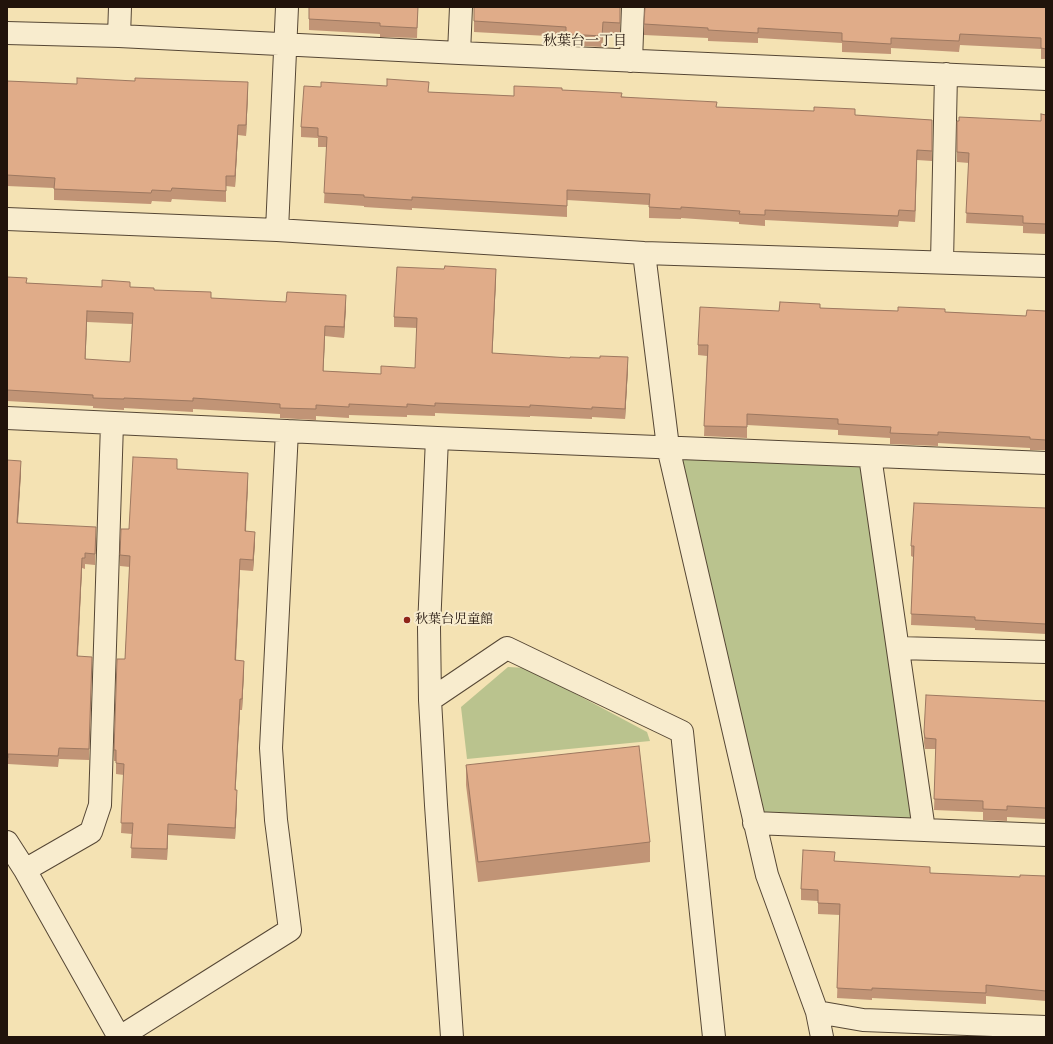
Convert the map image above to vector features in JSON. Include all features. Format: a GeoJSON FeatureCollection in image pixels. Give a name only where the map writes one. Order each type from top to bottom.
{"type":"FeatureCollection","features":[{"type":"Feature","properties":{"kind":"street"},"geometry":{"type":"LineString","coordinates":[[119,36],[120,7]]}},
{"type":"Feature","properties":{"kind":"street"},"geometry":{"type":"LineString","coordinates":[[277,230],[288,7]]}},
{"type":"Feature","properties":{"kind":"street"},"geometry":{"type":"LineString","coordinates":[[459,53],[461,7]]}},
{"type":"Feature","properties":{"kind":"street"},"geometry":{"type":"LineString","coordinates":[[631,61],[633,7]]}},
{"type":"Feature","properties":{"kind":"street"},"geometry":{"type":"LineString","coordinates":[[7,32],[1046,79]]}},
{"type":"Feature","properties":{"kind":"street"},"geometry":{"type":"LineString","coordinates":[[942,262],[946,74]]}},
{"type":"Feature","properties":{"kind":"street"},"geometry":{"type":"LineString","coordinates":[[7,219],[277,230],[644,253],[1046,266]]}},
{"type":"Feature","properties":{"kind":"street"},"geometry":{"type":"LineString","coordinates":[[644,253],[668,447],[766,875],[817,1012],[822,1037]]}},
{"type":"Feature","properties":{"kind":"street"},"geometry":{"type":"LineString","coordinates":[[7,418],[437,438],[1046,463]]}},
{"type":"Feature","properties":{"kind":"street"},"geometry":{"type":"LineString","coordinates":[[25,870],[91,832],[100,805],[112,423]]}},
{"type":"Feature","properties":{"kind":"street"},"geometry":{"type":"LineString","coordinates":[[7,842],[25,870],[119,1037],[290,930],[276,820],[271,748],[287,431]]}},
{"type":"Feature","properties":{"kind":"street"},"geometry":{"type":"LineString","coordinates":[[437,438],[429,628],[430,700],[436,813],[452,1037]]}},
{"type":"Feature","properties":{"kind":"street"},"geometry":{"type":"LineString","coordinates":[[870,456],[924,830]]}},
{"type":"Feature","properties":{"kind":"street"},"geometry":{"type":"LineString","coordinates":[[430,700],[507,648],[682,732],[714,1037]]}},
{"type":"Feature","properties":{"kind":"street"},"geometry":{"type":"LineString","coordinates":[[898,648],[1046,652]]}},
{"type":"Feature","properties":{"kind":"street"},"geometry":{"type":"LineString","coordinates":[[754,823],[1046,835]]}},
{"type":"Feature","properties":{"kind":"street"},"geometry":{"type":"LineString","coordinates":[[817,1012],[863,1020],[1046,1027]]}},
{"type":"Feature","properties":{"kind":"green space"},"geometry":{"type":"Polygon","coordinates":[[[668,447],[870,456],[924,830],[754,823],[668,447]]]}},
{"type":"Feature","properties":{"kind":"green space"},"geometry":{"type":"Polygon","coordinates":[[[508,667],[527,668],[647,732],[650,741],[467,759],[461,707],[508,667]]]}},
{"type":"Feature","properties":{"kind":"building"},"geometry":{"type":"Polygon","coordinates":[[[309,7],[418,7],[417,28],[380,26],[380,23],[309,19],[309,7]]]}},
{"type":"Feature","properties":{"kind":"building"},"geometry":{"type":"Polygon","coordinates":[[[474,7],[620,7],[620,23],[603,22],[602,36],[566,34],[566,27],[474,21],[474,7]]]}},
{"type":"Feature","properties":{"kind":"building"},"geometry":{"type":"Polygon","coordinates":[[[645,7],[1046,7],[1046,49],[1041,48],[1041,38],[960,34],[959,41],[891,38],[891,44],[842,41],[842,33],[758,28],[758,33],[644,24],[645,7]]]}},
{"type":"Feature","properties":{"kind":"building"},"geometry":{"type":"Polygon","coordinates":[[[77,78],[135,81],[135,78],[248,82],[246,125],[238,125],[235,176],[226,176],[226,191],[172,188],[171,191],[152,190],[151,193],[54,189],[55,178],[7,175],[7,81],[77,84],[77,78]]]}},
{"type":"Feature","properties":{"kind":"building"},"geometry":{"type":"Polygon","coordinates":[[[387,79],[429,82],[428,92],[514,96],[514,86],[622,93],[621,97],[717,102],[716,107],[814,111],[814,107],[855,109],[855,115],[932,120],[932,151],[917,150],[915,211],[899,210],[898,216],[765,210],[765,215],[739,214],[740,211],[681,207],[681,209],[649,207],[650,194],[567,190],[567,206],[412,197],[412,200],[324,193],[327,137],[318,136],[318,128],[301,127],[304,86],[321,87],[321,82],[387,86],[387,79]]]}},
{"type":"Feature","properties":{"kind":"building"},"geometry":{"type":"Polygon","coordinates":[[[1041,114],[1046,115],[1046,224],[1023,223],[1023,216],[966,213],[969,153],[957,152],[957,121],[959,121],[959,117],[1041,121],[1041,114]]]}},
{"type":"Feature","properties":{"kind":"building"},"geometry":{"type":"Polygon","coordinates":[[[445,266],[496,269],[492,353],[570,358],[600,358],[600,356],[628,357],[625,409],[435,403],[435,406],[407,404],[407,407],[349,404],[349,407],[316,405],[316,409],[280,408],[280,404],[193,398],[193,401],[93,398],[93,395],[7,390],[7,277],[27,278],[26,283],[102,287],[102,280],[130,282],[130,287],[154,288],[154,290],[211,292],[211,298],[286,302],[287,292],[346,295],[344,327],[325,326],[323,371],[381,374],[381,366],[415,368],[417,318],[394,317],[397,267],[444,269],[445,266]],[[87,311],[85,359],[130,362],[133,313],[87,311]]]}},
{"type":"Feature","properties":{"kind":"building"},"geometry":{"type":"Polygon","coordinates":[[[780,302],[820,304],[820,308],[898,311],[898,307],[945,309],[945,312],[1026,316],[1027,310],[1046,311],[1046,440],[1030,439],[1030,437],[938,432],[938,435],[890,433],[891,427],[838,424],[838,419],[747,414],[747,427],[704,426],[708,345],[698,345],[700,307],[779,311],[780,302]]]}},
{"type":"Feature","properties":{"kind":"building"},"geometry":{"type":"Polygon","coordinates":[[[133,457],[177,459],[177,469],[248,473],[245,531],[255,532],[253,560],[240,559],[235,660],[244,661],[242,699],[240,699],[235,790],[237,790],[235,828],[168,824],[167,849],[131,848],[133,823],[121,823],[124,764],[116,763],[116,750],[114,750],[117,659],[125,659],[130,556],[120,555],[121,529],[129,529],[133,457]]]}},
{"type":"Feature","properties":{"kind":"building"},"geometry":{"type":"Polygon","coordinates":[[[7,460],[21,461],[17,523],[96,527],[95,554],[85,553],[85,558],[82,558],[77,656],[92,657],[89,749],[59,748],[58,756],[8,754],[7,758],[7,460]]]}},
{"type":"Feature","properties":{"kind":"building"},"geometry":{"type":"Polygon","coordinates":[[[914,503],[1046,508],[1046,624],[975,620],[975,617],[911,614],[914,546],[911,546],[914,503]]]}},
{"type":"Feature","properties":{"kind":"building"},"geometry":{"type":"Polygon","coordinates":[[[926,695],[1046,701],[1046,808],[1007,806],[1007,810],[983,809],[983,801],[934,799],[936,739],[925,738],[926,695]]]}},
{"type":"Feature","properties":{"kind":"building"},"geometry":{"type":"Polygon","coordinates":[[[639,746],[650,842],[478,862],[466,765],[639,746]]]}},
{"type":"Feature","properties":{"kind":"building"},"geometry":{"type":"Polygon","coordinates":[[[803,850],[835,852],[834,861],[930,867],[930,873],[1020,877],[1020,875],[1046,876],[1046,991],[986,985],[986,993],[837,988],[840,904],[818,903],[818,890],[801,889],[803,850]]]}},
{"type":"Feature","properties":{"kind":"place","name":"秋葉台児童館"},"geometry":{"type":"Point","coordinates":[407,620]}},
{"type":"Feature","properties":{"kind":"district","name":"秋葉台一丁目"},"geometry":{"type":"Point","coordinates":[585,42]}}]}
